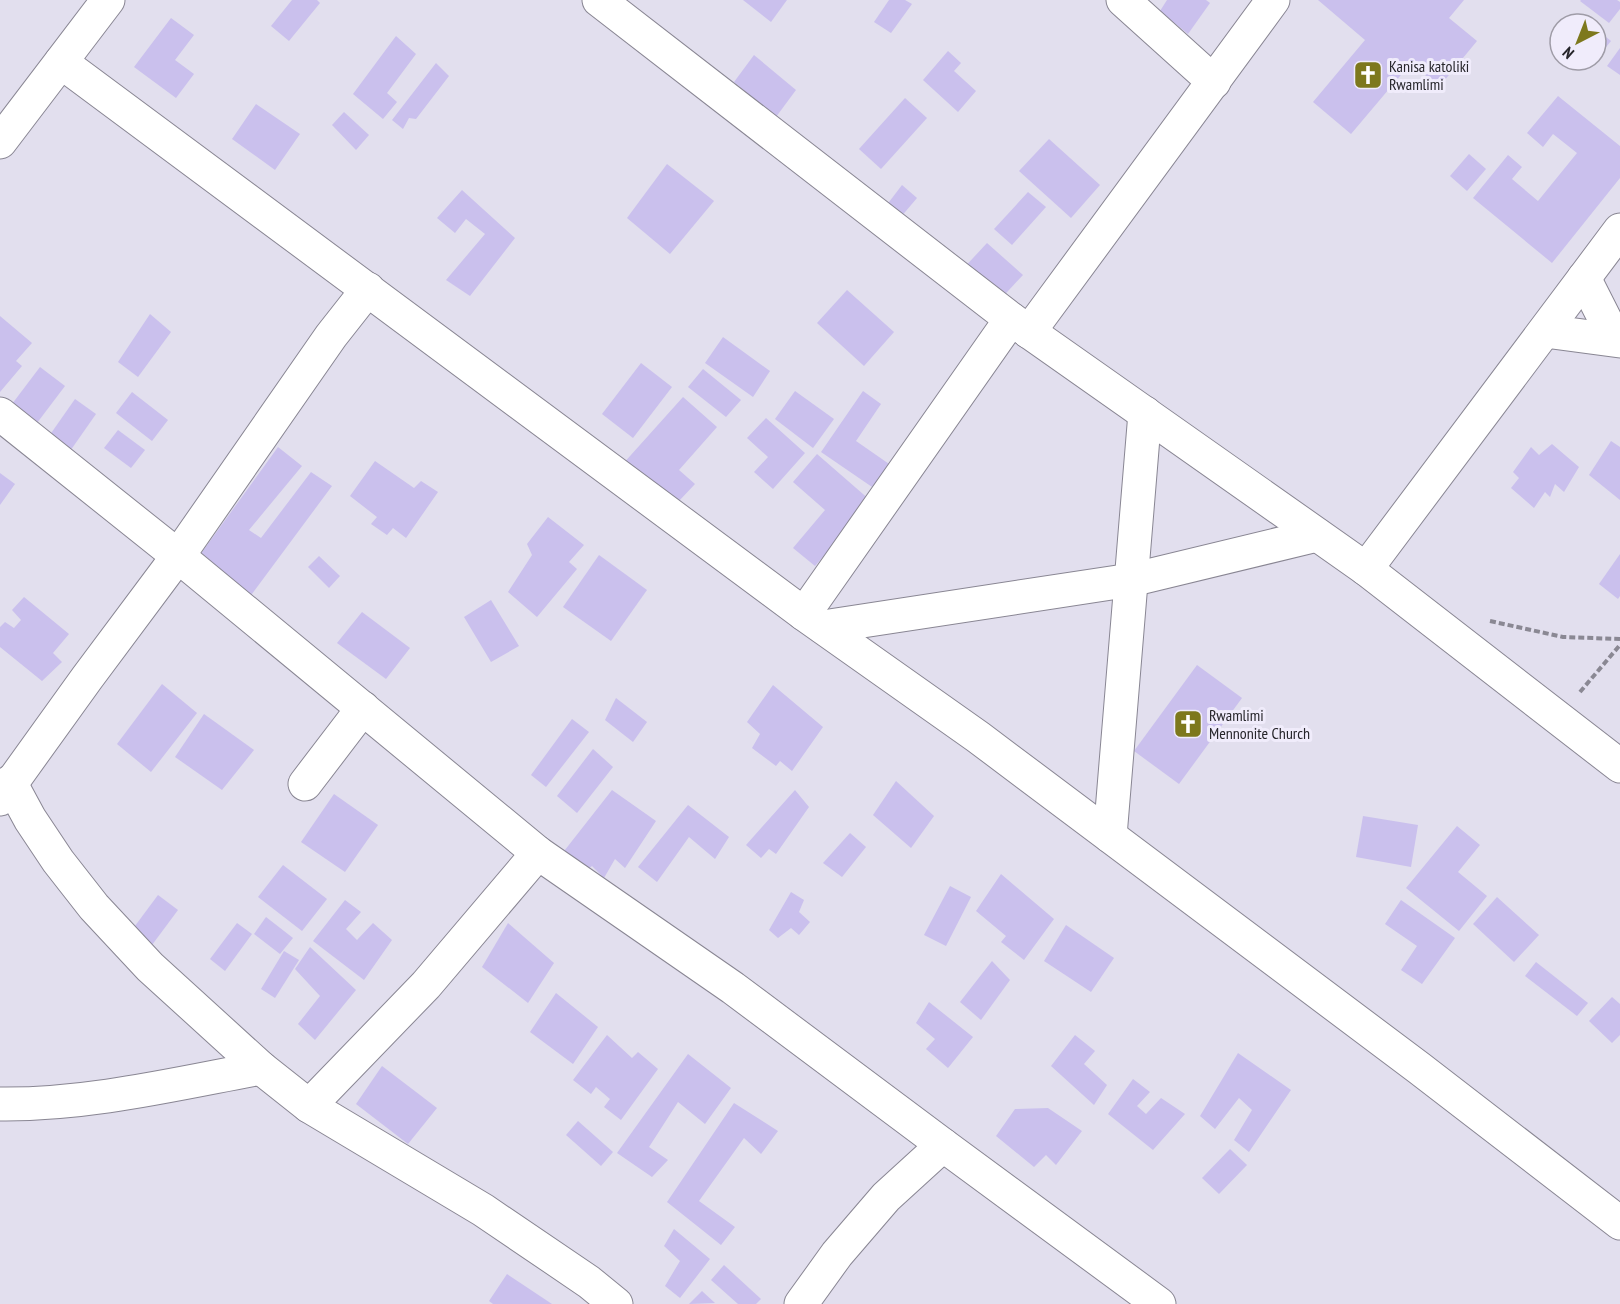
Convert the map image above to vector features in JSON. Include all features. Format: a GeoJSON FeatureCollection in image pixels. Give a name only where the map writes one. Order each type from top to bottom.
{"type":"FeatureCollection","features":[{"type":"Feature","properties":{"kind":"street"},"geometry":{"type":"LineString","coordinates":[[0,142],[108,0]]}},
{"type":"Feature","properties":{"kind":"street"},"geometry":{"type":"LineString","coordinates":[[599,0],[1020,326],[1366,569],[1620,766]]}},
{"type":"Feature","properties":{"kind":"street"},"geometry":{"type":"LineString","coordinates":[[1123,0],[1214,82]]}},
{"type":"Feature","properties":{"kind":"street"},"geometry":{"type":"LineString","coordinates":[[813,620],[1020,326],[1214,82],[1273,0]]}},
{"type":"Feature","properties":{"kind":"street"},"geometry":{"type":"LineString","coordinates":[[61,62],[813,620],[978,737],[1419,1068],[1620,1223]]}},
{"type":"Feature","properties":{"kind":"street"},"geometry":{"type":"LineString","coordinates":[[1366,569],[1620,230]]}},
{"type":"Feature","properties":{"kind":"street"},"geometry":{"type":"LineString","coordinates":[[1584,278],[1617,340]]}},
{"type":"Feature","properties":{"kind":"street"},"geometry":{"type":"LineString","coordinates":[[368,289],[331,336],[178,556],[5,791],[30,819],[58,861],[94,907],[150,966],[261,1068],[309,1106],[483,1210],[589,1282],[616,1304]]}},
{"type":"Feature","properties":{"kind":"street"},"geometry":{"type":"LineString","coordinates":[[1545,331],[1617,340]]}},
{"type":"Feature","properties":{"kind":"street"},"geometry":{"type":"LineString","coordinates":[[1110,836],[1145,413]]}},
{"type":"Feature","properties":{"kind":"street"},"geometry":{"type":"LineString","coordinates":[[0,414],[178,556],[538,853],[733,988],[1160,1304]]}},
{"type":"Feature","properties":{"kind":"street"},"geometry":{"type":"LineString","coordinates":[[813,620],[1131,580],[1317,535]]}},
{"type":"Feature","properties":{"kind":"street"},"geometry":{"type":"LineString","coordinates":[[305,784],[363,708]]}},
{"type":"Feature","properties":{"kind":"street"},"geometry":{"type":"LineString","coordinates":[[309,1106],[426,985],[538,853]]}},
{"type":"Feature","properties":{"kind":"street"},"geometry":{"type":"LineString","coordinates":[[0,1104],[35,1104],[105,1097],[261,1068]]}},
{"type":"Feature","properties":{"kind":"street"},"geometry":{"type":"LineString","coordinates":[[801,1304],[837,1254],[886,1197],[943,1145]]}},
{"type":"Feature","properties":{"kind":"path"},"geometry":{"type":"LineString","coordinates":[[1482,620],[1563,637],[1620,639]]}},
{"type":"Feature","properties":{"kind":"path"},"geometry":{"type":"LineString","coordinates":[[1559,718],[1620,645]]}},
{"type":"Feature","properties":{"kind":"building"},"geometry":{"type":"Polygon","coordinates":[[[292,0],[317,0],[320,3],[289,41],[271,26],[292,0]]]}},
{"type":"Feature","properties":{"kind":"building"},"geometry":{"type":"Polygon","coordinates":[[[743,0],[787,0],[771,22],[743,0]]]}},
{"type":"Feature","properties":{"kind":"building"},"geometry":{"type":"Polygon","coordinates":[[[889,0],[905,0],[912,4],[891,33],[874,22],[889,0]]]}},
{"type":"Feature","properties":{"kind":"building"},"geometry":{"type":"Polygon","coordinates":[[[1167,0],[1206,0],[1210,3],[1188,34],[1160,11],[1167,0]]]}},
{"type":"Feature","properties":{"kind":"building","name":"Kanisa katoliki Rwamlimi"},"geometry":{"type":"Polygon","coordinates":[[[1318,0],[1464,0],[1449,18],[1477,41],[1439,87],[1411,63],[1351,134],[1313,102],[1365,40],[1318,0]]]}},
{"type":"Feature","properties":{"kind":"building"},"geometry":{"type":"Polygon","coordinates":[[[1617,0],[1620,2],[1620,9],[1609,23],[1608,12],[1594,12],[1580,1],[1617,0]]]}},
{"type":"Feature","properties":{"kind":"building"},"geometry":{"type":"Polygon","coordinates":[[[171,18],[194,35],[175,60],[194,74],[176,98],[134,67],[171,18]]]}},
{"type":"Feature","properties":{"kind":"building"},"geometry":{"type":"Polygon","coordinates":[[[396,36],[416,54],[387,93],[397,102],[383,119],[353,94],[396,36]]]}},
{"type":"Feature","properties":{"kind":"building"},"geometry":{"type":"Polygon","coordinates":[[[1620,48],[1620,75],[1608,65],[1620,48]]]}},
{"type":"Feature","properties":{"kind":"building"},"geometry":{"type":"Polygon","coordinates":[[[948,51],[961,63],[954,71],[976,91],[958,112],[923,80],[948,51]]]}},
{"type":"Feature","properties":{"kind":"building"},"geometry":{"type":"Polygon","coordinates":[[[754,55],[796,90],[776,117],[734,82],[754,55]]]}},
{"type":"Feature","properties":{"kind":"building"},"geometry":{"type":"Polygon","coordinates":[[[436,63],[449,76],[416,119],[409,118],[403,129],[392,120],[436,63]]]}},
{"type":"Feature","properties":{"kind":"building"},"geometry":{"type":"Polygon","coordinates":[[[1558,96],[1620,146],[1620,178],[1552,263],[1473,198],[1508,155],[1522,167],[1512,179],[1538,201],[1577,153],[1553,134],[1543,147],[1527,133],[1558,96]]]}},
{"type":"Feature","properties":{"kind":"building"},"geometry":{"type":"Polygon","coordinates":[[[905,98],[927,118],[881,169],[859,149],[905,98]]]}},
{"type":"Feature","properties":{"kind":"building"},"geometry":{"type":"Polygon","coordinates":[[[256,104],[300,134],[275,170],[232,139],[256,104]]]}},
{"type":"Feature","properties":{"kind":"building"},"geometry":{"type":"Polygon","coordinates":[[[344,112],[369,135],[356,150],[332,125],[344,112]]]}},
{"type":"Feature","properties":{"kind":"building"},"geometry":{"type":"Polygon","coordinates":[[[1049,139],[1100,185],[1071,218],[1019,171],[1049,139]]]}},
{"type":"Feature","properties":{"kind":"building"},"geometry":{"type":"Polygon","coordinates":[[[1469,154],[1486,169],[1467,191],[1450,176],[1469,154]]]}},
{"type":"Feature","properties":{"kind":"building"},"geometry":{"type":"Polygon","coordinates":[[[667,164],[714,201],[670,254],[627,218],[667,164]]]}},
{"type":"Feature","properties":{"kind":"building"},"geometry":{"type":"Polygon","coordinates":[[[902,185],[917,198],[900,218],[886,206],[902,185]]]}},
{"type":"Feature","properties":{"kind":"building"},"geometry":{"type":"Polygon","coordinates":[[[462,190],[515,238],[470,296],[446,280],[485,234],[466,219],[455,233],[437,218],[462,190]]]}},
{"type":"Feature","properties":{"kind":"building"},"geometry":{"type":"Polygon","coordinates":[[[1028,192],[1046,207],[1012,245],[994,229],[1028,192]]]}},
{"type":"Feature","properties":{"kind":"building"},"geometry":{"type":"Polygon","coordinates":[[[987,243],[1023,275],[996,304],[960,272],[987,243]]]}},
{"type":"Feature","properties":{"kind":"building"},"geometry":{"type":"Polygon","coordinates":[[[847,290],[894,332],[864,366],[817,323],[847,290]]]}},
{"type":"Feature","properties":{"kind":"building"},"geometry":{"type":"Polygon","coordinates":[[[150,314],[171,332],[138,377],[118,362],[150,314]]]}},
{"type":"Feature","properties":{"kind":"building"},"geometry":{"type":"Polygon","coordinates":[[[0,316],[32,343],[16,361],[22,366],[0,392],[0,316]]]}},
{"type":"Feature","properties":{"kind":"building"},"geometry":{"type":"Polygon","coordinates":[[[723,337],[770,371],[753,397],[705,363],[723,337]]]}},
{"type":"Feature","properties":{"kind":"building"},"geometry":{"type":"Polygon","coordinates":[[[641,363],[672,387],[633,438],[602,414],[641,363]]]}},
{"type":"Feature","properties":{"kind":"building"},"geometry":{"type":"Polygon","coordinates":[[[40,367],[65,386],[37,423],[12,404],[40,367]]]}},
{"type":"Feature","properties":{"kind":"building"},"geometry":{"type":"Polygon","coordinates":[[[703,369],[741,400],[726,417],[688,387],[703,369]]]}},
{"type":"Feature","properties":{"kind":"building"},"geometry":{"type":"Polygon","coordinates":[[[795,391],[834,419],[813,448],[775,419],[795,391]]]}},
{"type":"Feature","properties":{"kind":"building"},"geometry":{"type":"Polygon","coordinates":[[[863,391],[881,404],[856,441],[892,466],[875,489],[821,452],[863,391]]]}},
{"type":"Feature","properties":{"kind":"building"},"geometry":{"type":"Polygon","coordinates":[[[132,392],[168,420],[152,441],[116,413],[132,392]]]}},
{"type":"Feature","properties":{"kind":"building"},"geometry":{"type":"Polygon","coordinates":[[[683,397],[717,427],[679,470],[695,484],[662,519],[613,475],[683,397]]]}},
{"type":"Feature","properties":{"kind":"building"},"geometry":{"type":"Polygon","coordinates":[[[75,399],[96,414],[68,454],[47,439],[75,399]]]}},
{"type":"Feature","properties":{"kind":"building"},"geometry":{"type":"Polygon","coordinates":[[[766,418],[805,453],[773,489],[754,472],[768,457],[747,438],[766,418]]]}},
{"type":"Feature","properties":{"kind":"building"},"geometry":{"type":"Polygon","coordinates":[[[118,430],[145,450],[131,468],[104,448],[118,430]]]}},
{"type":"Feature","properties":{"kind":"building"},"geometry":{"type":"Polygon","coordinates":[[[1611,441],[1620,447],[1620,500],[1589,475],[1611,441]]]}},
{"type":"Feature","properties":{"kind":"building"},"geometry":{"type":"Polygon","coordinates":[[[1552,444],[1579,467],[1564,492],[1555,484],[1550,497],[1545,492],[1534,508],[1511,488],[1519,478],[1513,472],[1531,447],[1539,455],[1552,444]]]}},
{"type":"Feature","properties":{"kind":"building"},"geometry":{"type":"Polygon","coordinates":[[[278,447],[302,466],[249,530],[261,538],[311,472],[332,486],[249,598],[197,559],[278,447]]]}},
{"type":"Feature","properties":{"kind":"building"},"geometry":{"type":"Polygon","coordinates":[[[817,454],[871,501],[815,566],[793,548],[825,510],[793,482],[817,454]]]}},
{"type":"Feature","properties":{"kind":"building"},"geometry":{"type":"Polygon","coordinates":[[[375,461],[414,488],[421,481],[438,492],[406,538],[393,528],[387,535],[371,524],[377,517],[350,496],[375,461]]]}},
{"type":"Feature","properties":{"kind":"building"},"geometry":{"type":"Polygon","coordinates":[[[0,473],[15,484],[0,505],[0,473]]]}},
{"type":"Feature","properties":{"kind":"building"},"geometry":{"type":"Polygon","coordinates":[[[548,517],[584,545],[569,562],[577,569],[537,617],[508,592],[532,555],[527,544],[548,517]]]}},
{"type":"Feature","properties":{"kind":"building"},"geometry":{"type":"Polygon","coordinates":[[[1620,554],[1620,596],[1618,599],[1599,584],[1620,554]]]}},
{"type":"Feature","properties":{"kind":"building"},"geometry":{"type":"Polygon","coordinates":[[[599,555],[647,590],[611,641],[563,607],[599,555]]]}},
{"type":"Feature","properties":{"kind":"building"},"geometry":{"type":"Polygon","coordinates":[[[319,556],[340,576],[329,588],[308,567],[319,556]]]}},
{"type":"Feature","properties":{"kind":"building"},"geometry":{"type":"Polygon","coordinates":[[[24,597],[69,634],[53,653],[62,662],[42,681],[0,647],[0,627],[5,622],[14,628],[21,620],[12,610],[24,597]]]}},
{"type":"Feature","properties":{"kind":"building"},"geometry":{"type":"Polygon","coordinates":[[[491,600],[519,646],[491,662],[464,617],[491,600]]]}},
{"type":"Feature","properties":{"kind":"building"},"geometry":{"type":"Polygon","coordinates":[[[362,612],[410,648],[386,679],[337,643],[362,612]]]}},
{"type":"Feature","properties":{"kind":"building","name":"Rwamlimi Mennonite Church"},"geometry":{"type":"Polygon","coordinates":[[[1197,665],[1242,698],[1179,784],[1134,751],[1197,665]]]}},
{"type":"Feature","properties":{"kind":"building"},"geometry":{"type":"Polygon","coordinates":[[[162,684],[197,713],[151,772],[117,744],[162,684]]]}},
{"type":"Feature","properties":{"kind":"building"},"geometry":{"type":"Polygon","coordinates":[[[773,685],[823,727],[792,771],[780,761],[776,766],[752,748],[760,734],[747,722],[773,685]]]}},
{"type":"Feature","properties":{"kind":"building"},"geometry":{"type":"Polygon","coordinates":[[[616,698],[647,722],[633,742],[605,720],[616,698]]]}},
{"type":"Feature","properties":{"kind":"building"},"geometry":{"type":"Polygon","coordinates":[[[204,714],[254,750],[222,790],[175,757],[204,714]]]}},
{"type":"Feature","properties":{"kind":"building"},"geometry":{"type":"Polygon","coordinates":[[[572,719],[589,732],[546,787],[531,775],[572,719]]]}},
{"type":"Feature","properties":{"kind":"building"},"geometry":{"type":"Polygon","coordinates":[[[593,749],[613,767],[577,813],[557,796],[593,749]]]}},
{"type":"Feature","properties":{"kind":"building"},"geometry":{"type":"Polygon","coordinates":[[[896,781],[934,816],[911,848],[873,815],[896,781]]]}},
{"type":"Feature","properties":{"kind":"building"},"geometry":{"type":"Polygon","coordinates":[[[612,790],[656,821],[625,868],[615,859],[604,878],[592,866],[582,874],[561,855],[612,790]]]}},
{"type":"Feature","properties":{"kind":"building"},"geometry":{"type":"Polygon","coordinates":[[[795,790],[809,807],[776,854],[769,849],[761,858],[746,845],[795,790]]]}},
{"type":"Feature","properties":{"kind":"building"},"geometry":{"type":"Polygon","coordinates":[[[334,794],[378,825],[345,872],[301,842],[334,794]]]}},
{"type":"Feature","properties":{"kind":"building"},"geometry":{"type":"Polygon","coordinates":[[[688,805],[729,837],[715,859],[689,837],[657,882],[638,867],[688,805]]]}},
{"type":"Feature","properties":{"kind":"building"},"geometry":{"type":"Polygon","coordinates":[[[1363,816],[1418,825],[1411,867],[1356,857],[1363,816]]]}},
{"type":"Feature","properties":{"kind":"building"},"geometry":{"type":"Polygon","coordinates":[[[1457,826],[1480,845],[1458,872],[1487,896],[1459,931],[1406,888],[1457,826]]]}},
{"type":"Feature","properties":{"kind":"building"},"geometry":{"type":"Polygon","coordinates":[[[850,833],[866,847],[842,877],[823,863],[850,833]]]}},
{"type":"Feature","properties":{"kind":"building"},"geometry":{"type":"Polygon","coordinates":[[[283,865],[327,899],[302,931],[258,897],[283,865]]]}},
{"type":"Feature","properties":{"kind":"building"},"geometry":{"type":"Polygon","coordinates":[[[1001,874],[1054,919],[1024,960],[1001,942],[1006,936],[976,911],[1001,874]]]}},
{"type":"Feature","properties":{"kind":"building"},"geometry":{"type":"Polygon","coordinates":[[[950,886],[971,897],[946,946],[924,935],[950,886]]]}},
{"type":"Feature","properties":{"kind":"building"},"geometry":{"type":"Polygon","coordinates":[[[791,892],[804,900],[799,912],[810,922],[799,935],[791,928],[778,938],[769,930],[791,892]]]}},
{"type":"Feature","properties":{"kind":"building"},"geometry":{"type":"Polygon","coordinates":[[[158,895],[178,910],[152,945],[132,930],[158,895]]]}},
{"type":"Feature","properties":{"kind":"building"},"geometry":{"type":"Polygon","coordinates":[[[1497,897],[1539,935],[1514,962],[1473,924],[1497,897]]]}},
{"type":"Feature","properties":{"kind":"building"},"geometry":{"type":"Polygon","coordinates":[[[345,900],[361,912],[346,929],[357,940],[373,923],[392,940],[364,980],[313,941],[345,900]]]}},
{"type":"Feature","properties":{"kind":"building"},"geometry":{"type":"Polygon","coordinates":[[[1401,900],[1455,938],[1422,984],[1401,970],[1417,946],[1385,924],[1401,900]]]}},
{"type":"Feature","properties":{"kind":"building"},"geometry":{"type":"Polygon","coordinates":[[[266,917],[293,938],[280,954],[254,934],[266,917]]]}},
{"type":"Feature","properties":{"kind":"building"},"geometry":{"type":"Polygon","coordinates":[[[237,923],[252,934],[225,971],[210,959],[237,923]]]}},
{"type":"Feature","properties":{"kind":"building"},"geometry":{"type":"Polygon","coordinates":[[[508,923],[554,963],[528,1003],[482,967],[508,923]]]}},
{"type":"Feature","properties":{"kind":"building"},"geometry":{"type":"Polygon","coordinates":[[[1066,925],[1114,958],[1091,992],[1044,961],[1066,925]]]}},
{"type":"Feature","properties":{"kind":"building"},"geometry":{"type":"Polygon","coordinates":[[[310,947],[356,990],[315,1040],[298,1024],[320,996],[295,969],[310,947]]]}},
{"type":"Feature","properties":{"kind":"building"},"geometry":{"type":"Polygon","coordinates":[[[284,951],[299,960],[275,998],[261,989],[284,951]]]}},
{"type":"Feature","properties":{"kind":"building"},"geometry":{"type":"Polygon","coordinates":[[[992,961],[1010,980],[981,1020],[960,1002],[992,961]]]}},
{"type":"Feature","properties":{"kind":"building"},"geometry":{"type":"Polygon","coordinates":[[[1536,962],[1588,1003],[1577,1016],[1525,976],[1536,962]]]}},
{"type":"Feature","properties":{"kind":"building"},"geometry":{"type":"Polygon","coordinates":[[[556,993],[598,1027],[573,1064],[530,1032],[556,993]]]}},
{"type":"Feature","properties":{"kind":"building"},"geometry":{"type":"Polygon","coordinates":[[[1612,997],[1620,1004],[1620,1035],[1612,1043],[1589,1021],[1612,997]]]}},
{"type":"Feature","properties":{"kind":"building"},"geometry":{"type":"Polygon","coordinates":[[[929,1002],[973,1037],[948,1068],[926,1049],[935,1039],[916,1023],[929,1002]]]}},
{"type":"Feature","properties":{"kind":"building"},"geometry":{"type":"Polygon","coordinates":[[[607,1035],[632,1058],[638,1052],[658,1069],[621,1120],[604,1107],[610,1099],[596,1087],[591,1094],[573,1080],[607,1035]]]}},
{"type":"Feature","properties":{"kind":"building"},"geometry":{"type":"Polygon","coordinates":[[[1075,1035],[1095,1051],[1084,1064],[1107,1085],[1094,1105],[1051,1066],[1075,1035]]]}},
{"type":"Feature","properties":{"kind":"building"},"geometry":{"type":"Polygon","coordinates":[[[1238,1053],[1291,1090],[1249,1152],[1234,1140],[1252,1110],[1239,1098],[1215,1129],[1200,1116],[1238,1053]]]}},
{"type":"Feature","properties":{"kind":"building"},"geometry":{"type":"Polygon","coordinates":[[[688,1054],[731,1088],[705,1124],[678,1102],[649,1147],[668,1160],[652,1177],[617,1153],[688,1054]]]}},
{"type":"Feature","properties":{"kind":"building"},"geometry":{"type":"Polygon","coordinates":[[[382,1066],[437,1108],[408,1144],[356,1104],[382,1066]]]}},
{"type":"Feature","properties":{"kind":"building"},"geometry":{"type":"Polygon","coordinates":[[[1133,1079],[1150,1092],[1137,1106],[1146,1114],[1161,1098],[1185,1114],[1153,1150],[1108,1114],[1133,1079]]]}},
{"type":"Feature","properties":{"kind":"building"},"geometry":{"type":"Polygon","coordinates":[[[734,1103],[778,1131],[761,1154],[744,1138],[699,1201],[735,1227],[721,1245],[667,1202],[734,1103]]]}},
{"type":"Feature","properties":{"kind":"building"},"geometry":{"type":"Polygon","coordinates":[[[1048,1108],[1082,1131],[1056,1165],[1046,1155],[1034,1167],[996,1136],[1015,1109],[1048,1108]]]}},
{"type":"Feature","properties":{"kind":"building"},"geometry":{"type":"Polygon","coordinates":[[[578,1121],[613,1152],[601,1166],[566,1135],[578,1121]]]}},
{"type":"Feature","properties":{"kind":"building"},"geometry":{"type":"Polygon","coordinates":[[[1230,1149],[1247,1165],[1219,1194],[1202,1178],[1230,1149]]]}},
{"type":"Feature","properties":{"kind":"building"},"geometry":{"type":"Polygon","coordinates":[[[674,1229],[710,1259],[680,1298],[665,1286],[680,1261],[664,1246],[674,1229]]]}},
{"type":"Feature","properties":{"kind":"building"},"geometry":{"type":"Polygon","coordinates":[[[724,1265],[761,1299],[756,1304],[738,1304],[711,1280],[724,1265]]]}},
{"type":"Feature","properties":{"kind":"building"},"geometry":{"type":"Polygon","coordinates":[[[507,1274],[552,1304],[493,1304],[489,1301],[507,1274]]]}},
{"type":"Feature","properties":{"kind":"building"},"geometry":{"type":"Polygon","coordinates":[[[702,1291],[715,1303],[689,1304],[702,1291]]]}},
{"type":"Feature","properties":{"kind":"place","name":"Kanisa katoliki Rwamlimi"},"geometry":{"type":"Point","coordinates":[1368,75]}},
{"type":"Feature","properties":{"kind":"place","name":"Rwamlimi Mennonite Church"},"geometry":{"type":"Point","coordinates":[1188,724]}}]}
